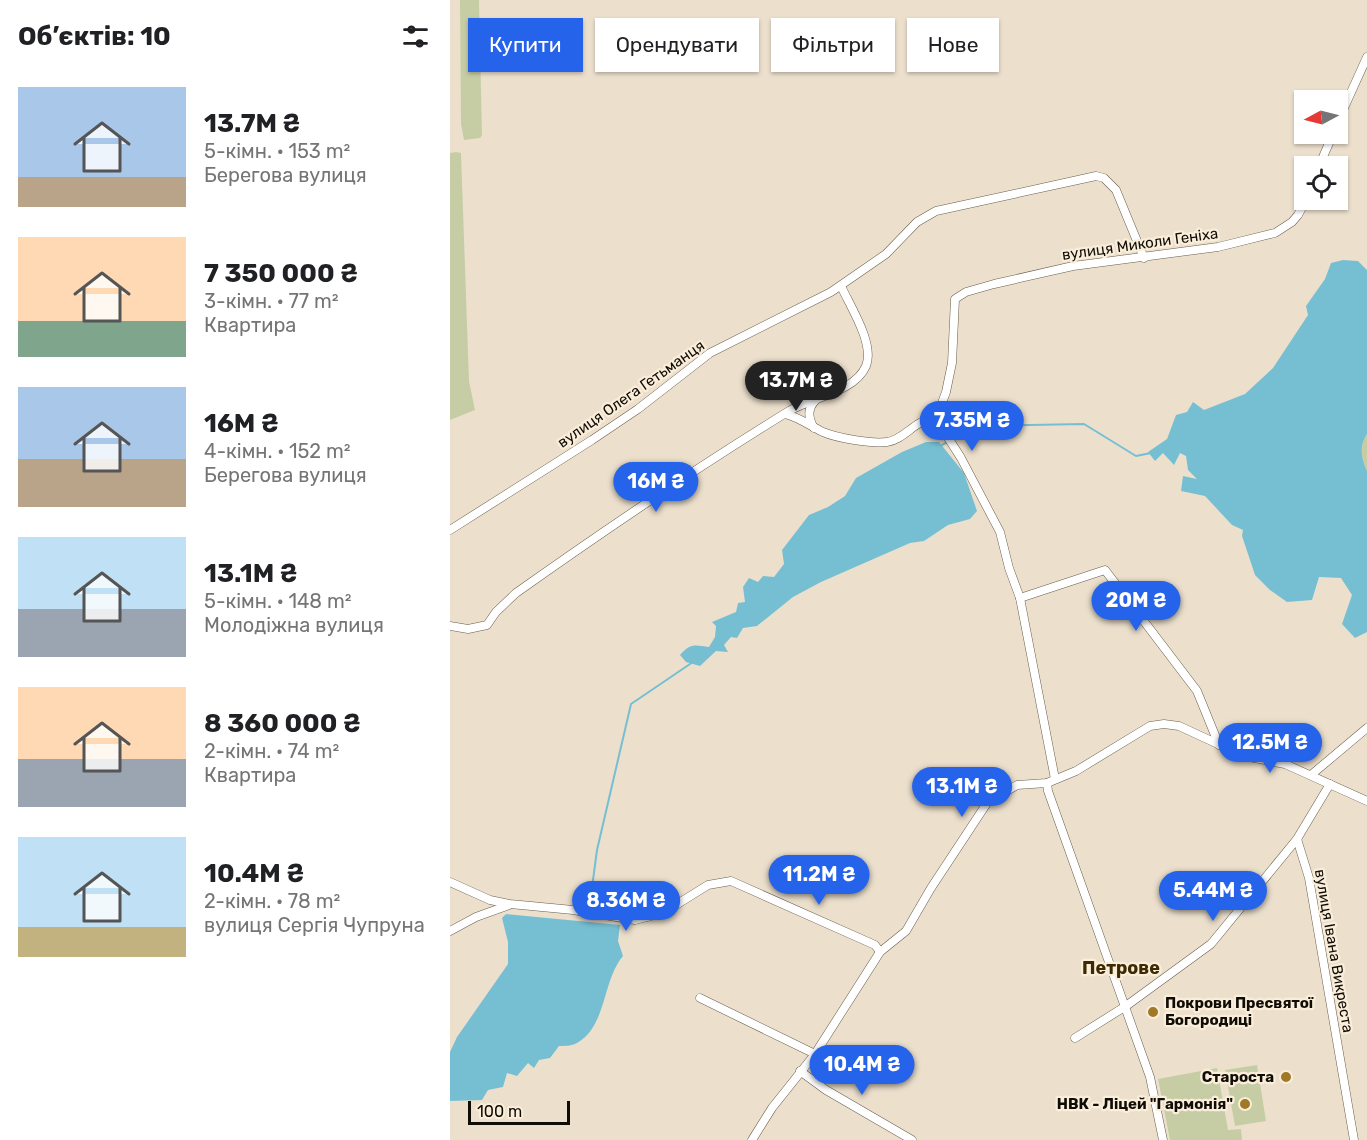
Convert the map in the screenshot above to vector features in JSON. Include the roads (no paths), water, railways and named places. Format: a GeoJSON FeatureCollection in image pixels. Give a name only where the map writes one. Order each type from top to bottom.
{"type":"FeatureCollection","features":[{"type":"Feature","properties":{"kind":"street"},"geometry":{"type":"LineString","coordinates":[[1348,99],[1367,57]]}},
{"type":"Feature","properties":{"kind":"street","name":"вулиця Олега Гетьманця"},"geometry":{"type":"LineString","coordinates":[[450,530],[610,428],[710,353],[841,286],[886,254],[917,222],[936,211],[1096,176],[1104,178],[1116,190],[1144,258]]}},
{"type":"Feature","properties":{"kind":"street","name":"вулиця Миколи Геніха"},"geometry":{"type":"LineString","coordinates":[[940,425],[939,411],[952,363],[955,299],[963,294],[1073,266],[1218,247],[1275,233],[1292,222],[1300,210]]}},
{"type":"Feature","properties":{"kind":"street"},"geometry":{"type":"LineString","coordinates":[[450,626],[468,629],[487,625],[496,612],[525,586],[657,496],[785,414],[846,386],[861,374],[868,357],[868,347],[841,286]]}},
{"type":"Feature","properties":{"kind":"street"},"geometry":{"type":"LineString","coordinates":[[815,428],[809,415],[811,406],[816,400]]}},
{"type":"Feature","properties":{"kind":"street"},"geometry":{"type":"LineString","coordinates":[[785,414],[832,435],[879,442],[896,440],[925,420],[932,419],[940,425],[961,458],[1000,532],[1009,568],[1020,598],[1051,781],[1048,791],[1150,1077],[1163,1140]]}},
{"type":"Feature","properties":{"kind":"street"},"geometry":{"type":"LineString","coordinates":[[1020,598],[1105,570],[1197,691],[1219,745]]}},
{"type":"Feature","properties":{"kind":"street"},"geometry":{"type":"LineString","coordinates":[[752,1140],[772,1108],[815,1054],[880,952],[906,931],[931,888],[987,803],[1017,785],[1051,781],[1076,771],[1150,726],[1179,726],[1244,756],[1285,764],[1367,801]]}},
{"type":"Feature","properties":{"kind":"street"},"geometry":{"type":"LineString","coordinates":[[1311,775],[1367,728]]}},
{"type":"Feature","properties":{"kind":"street"},"geometry":{"type":"LineString","coordinates":[[1075,1038],[1126,1006],[1211,944],[1296,839],[1330,784]]}},
{"type":"Feature","properties":{"kind":"street","name":"вулиця Івана Викреста"},"geometry":{"type":"LineString","coordinates":[[1296,839],[1309,878],[1354,1140]]}},
{"type":"Feature","properties":{"kind":"street"},"geometry":{"type":"LineString","coordinates":[[450,882],[490,900],[635,920],[663,913],[708,885],[723,881],[738,883],[875,945],[880,952]]}},
{"type":"Feature","properties":{"kind":"street"},"geometry":{"type":"LineString","coordinates":[[450,932],[510,904]]}},
{"type":"Feature","properties":{"kind":"street"},"geometry":{"type":"LineString","coordinates":[[700,998],[815,1054]]}},
{"type":"Feature","properties":{"kind":"street"},"geometry":{"type":"LineString","coordinates":[[801,1071],[826,1090],[912,1140]]}},
{"type":"Feature","properties":{"kind":"water"},"geometry":{"type":"Polygon","coordinates":[[[1343,260],[1358,261],[1367,270],[1367,434],[1362,452],[1367,471],[1367,632],[1355,638],[1342,624],[1352,595],[1341,578],[1319,577],[1312,600],[1287,602],[1255,575],[1242,536],[1243,530],[1232,525],[1205,496],[1181,491],[1183,476],[1197,479],[1188,470],[1186,456],[1180,453],[1174,465],[1163,453],[1155,461],[1148,452],[1167,439],[1176,415],[1187,412],[1193,402],[1204,410],[1245,394],[1273,368],[1308,315],[1306,306],[1325,279],[1331,263],[1343,260]]]}},
{"type":"Feature","properties":{"kind":"water"},"geometry":{"type":"Polygon","coordinates":[[[926,442],[939,442],[964,473],[977,511],[970,519],[948,525],[924,541],[910,543],[821,582],[793,597],[757,626],[743,628],[737,638],[731,637],[724,645],[728,652],[716,651],[700,666],[686,662],[680,655],[687,648],[696,645],[709,647],[715,637],[716,626],[712,622],[736,612],[738,603],[745,602],[743,587],[749,578],[758,582],[763,576],[774,577],[784,564],[782,550],[809,515],[845,496],[856,478],[902,452],[926,442]]]}},
{"type":"Feature","properties":{"kind":"water"},"geometry":{"type":"Polygon","coordinates":[[[506,914],[620,925],[618,941],[623,956],[611,978],[594,1026],[587,1035],[575,1044],[559,1046],[550,1058],[539,1060],[534,1068],[528,1063],[517,1076],[507,1073],[503,1087],[488,1090],[482,1100],[450,1101],[450,1052],[457,1037],[508,964],[508,942],[502,918],[506,914]]]}},
{"type":"Feature","properties":{"kind":"waterway"},"geometry":{"type":"LineString","coordinates":[[940,446],[978,426],[1084,424],[1136,456],[1151,453]]}},
{"type":"Feature","properties":{"kind":"waterway"},"geometry":{"type":"LineString","coordinates":[[589,910],[597,850],[631,704],[693,662]]}},
{"type":"Feature","properties":{"kind":"place","name":"Покрови Пресвятої Богородиці"},"geometry":{"type":"Point","coordinates":[1153,1012]}},
{"type":"Feature","properties":{"kind":"place","name":"Староста"},"geometry":{"type":"Point","coordinates":[1286,1077]}},
{"type":"Feature","properties":{"kind":"place","name":"НВК - Ліцей \"Гармонія\""},"geometry":{"type":"Point","coordinates":[1245,1104]}},
{"type":"Feature","properties":{"kind":"district","name":"Петрове"},"geometry":{"type":"Point","coordinates":[1121,968]}}]}
